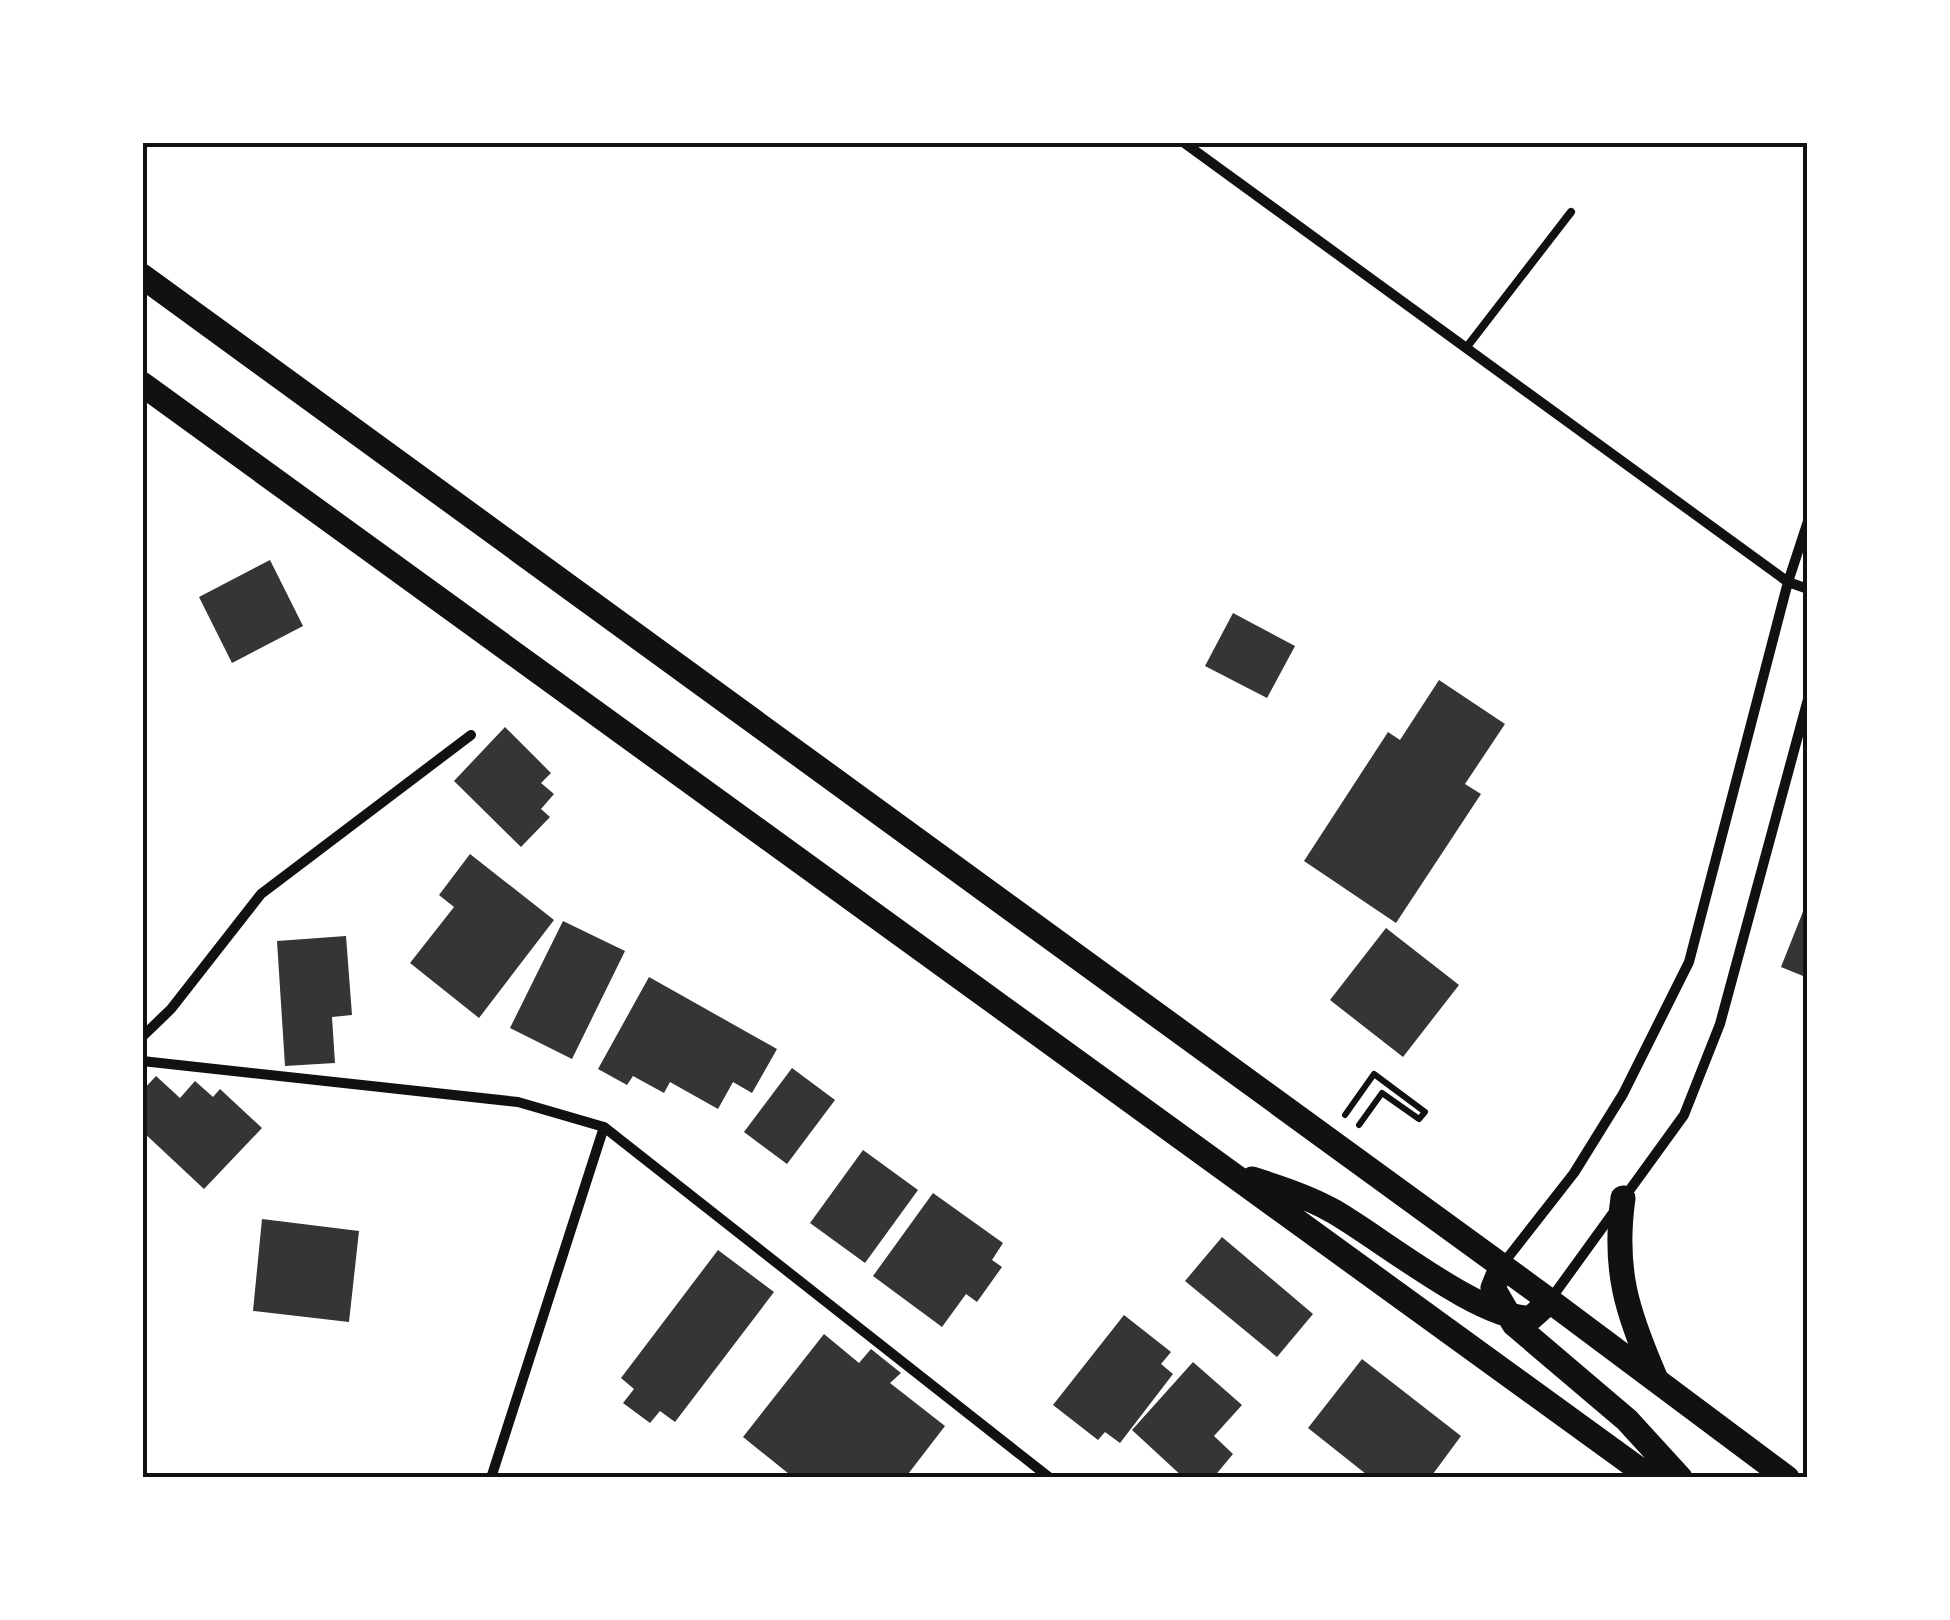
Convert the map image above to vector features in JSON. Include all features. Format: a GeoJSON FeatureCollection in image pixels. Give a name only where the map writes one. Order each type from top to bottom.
{"type":"FeatureCollection","features":[{"type":"Feature","properties":{"kind":"main road"},"geometry":{"type":"LineString","coordinates":[[142,276],[1550,1301],[1787,1478]]}},
{"type":"Feature","properties":{"kind":"main road"},"geometry":{"type":"LineString","coordinates":[[142,384],[1651,1478]]}},
{"type":"Feature","properties":{"kind":"main road"},"geometry":{"type":"LineString","coordinates":[[1228,1171],[1328,1208],[1464,1294],[1505,1314],[1531,1318],[1550,1301]]}},
{"type":"Feature","properties":{"kind":"main road"},"geometry":{"type":"LineString","coordinates":[[1624,1198],[1618,1241],[1622,1288],[1657,1382]]}},
{"type":"Feature","properties":{"kind":"main road"},"geometry":{"type":"LineString","coordinates":[[1500,1268],[1493,1288],[1505,1314],[1535,1345],[1638,1430],[1680,1478]]}},
{"type":"Feature","properties":{"kind":"street"},"geometry":{"type":"LineString","coordinates":[[1183,142],[1788,582],[1808,588]]}},
{"type":"Feature","properties":{"kind":"street"},"geometry":{"type":"LineString","coordinates":[[1500,1268],[1574,1173],[1623,1094],[1689,962],[1788,582],[1808,521]]}},
{"type":"Feature","properties":{"kind":"street"},"geometry":{"type":"LineString","coordinates":[[1550,1301],[1684,1115],[1720,1024],[1808,699]]}},
{"type":"Feature","properties":{"kind":"street"},"geometry":{"type":"LineString","coordinates":[[142,1037],[171,1009],[260,894],[471,734]]}},
{"type":"Feature","properties":{"kind":"street"},"geometry":{"type":"LineString","coordinates":[[142,1061],[518,1102],[604,1126],[1050,1478]]}},
{"type":"Feature","properties":{"kind":"street"},"geometry":{"type":"LineString","coordinates":[[490,1478],[604,1126]]}},
{"type":"Feature","properties":{"kind":"lane"},"geometry":{"type":"LineString","coordinates":[[1466,348],[1571,212]]}},
{"type":"Feature","properties":{"kind":"path"},"geometry":{"type":"LineString","coordinates":[[1326,1140],[1374,1074],[1424,1112],[1420,1120],[1382,1092],[1380,1097]]}},
{"type":"Feature","properties":{"kind":"building"},"geometry":{"type":"Polygon","coordinates":[[[270,560],[303,626],[232,663],[199,597],[270,560]]]}},
{"type":"Feature","properties":{"kind":"building"},"geometry":{"type":"Polygon","coordinates":[[[1233,613],[1295,646],[1267,698],[1205,666],[1233,613]]]}},
{"type":"Feature","properties":{"kind":"building"},"geometry":{"type":"Polygon","coordinates":[[[1439,680],[1505,724],[1465,784],[1481,794],[1396,923],[1304,861],[1388,732],[1400,740],[1439,680]]]}},
{"type":"Feature","properties":{"kind":"building"},"geometry":{"type":"Polygon","coordinates":[[[505,727],[551,773],[541,783],[554,794],[541,809],[550,817],[521,847],[454,781],[505,727]]]}},
{"type":"Feature","properties":{"kind":"building"},"geometry":{"type":"Polygon","coordinates":[[[470,854],[554,920],[479,1018],[410,963],[454,907],[439,895],[470,854]]]}},
{"type":"Feature","properties":{"kind":"building"},"geometry":{"type":"Polygon","coordinates":[[[1808,899],[1808,978],[1781,967],[1808,899]]]}},
{"type":"Feature","properties":{"kind":"building"},"geometry":{"type":"Polygon","coordinates":[[[563,921],[625,951],[572,1059],[510,1028],[563,921]]]}},
{"type":"Feature","properties":{"kind":"building"},"geometry":{"type":"Polygon","coordinates":[[[1386,928],[1459,985],[1403,1057],[1330,1000],[1386,928]]]}},
{"type":"Feature","properties":{"kind":"building"},"geometry":{"type":"Polygon","coordinates":[[[346,936],[352,1015],[332,1017],[335,1063],[285,1066],[277,941],[346,936]]]}},
{"type":"Feature","properties":{"kind":"building"},"geometry":{"type":"Polygon","coordinates":[[[649,977],[777,1049],[752,1093],[733,1082],[718,1109],[670,1082],[664,1093],[633,1076],[627,1085],[598,1069],[649,977]]]}},
{"type":"Feature","properties":{"kind":"building"},"geometry":{"type":"Polygon","coordinates":[[[792,1068],[835,1100],[787,1164],[744,1132],[792,1068]]]}},
{"type":"Feature","properties":{"kind":"building"},"geometry":{"type":"Polygon","coordinates":[[[156,1076],[180,1098],[195,1081],[213,1097],[220,1089],[262,1128],[204,1189],[142,1131],[142,1091],[156,1076]]]}},
{"type":"Feature","properties":{"kind":"building"},"geometry":{"type":"Polygon","coordinates":[[[863,1150],[918,1190],[865,1263],[810,1223],[863,1150]]]}},
{"type":"Feature","properties":{"kind":"building"},"geometry":{"type":"Polygon","coordinates":[[[933,1193],[1003,1243],[992,1260],[1002,1267],[977,1302],[966,1294],[942,1327],[873,1276],[933,1193]]]}},
{"type":"Feature","properties":{"kind":"building"},"geometry":{"type":"Polygon","coordinates":[[[262,1219],[359,1231],[349,1322],[253,1311],[262,1219]]]}},
{"type":"Feature","properties":{"kind":"building"},"geometry":{"type":"Polygon","coordinates":[[[1222,1237],[1313,1314],[1277,1357],[1185,1281],[1222,1237]]]}},
{"type":"Feature","properties":{"kind":"building"},"geometry":{"type":"Polygon","coordinates":[[[718,1250],[774,1292],[675,1422],[660,1411],[650,1423],[623,1403],[634,1389],[621,1378],[718,1250]]]}},
{"type":"Feature","properties":{"kind":"building"},"geometry":{"type":"Polygon","coordinates":[[[1124,1315],[1171,1352],[1161,1364],[1173,1374],[1120,1443],[1105,1432],[1098,1440],[1053,1405],[1124,1315]]]}},
{"type":"Feature","properties":{"kind":"building"},"geometry":{"type":"Polygon","coordinates":[[[824,1334],[859,1363],[871,1349],[901,1373],[890,1383],[945,1426],[905,1478],[794,1478],[743,1437],[824,1334]]]}},
{"type":"Feature","properties":{"kind":"building"},"geometry":{"type":"Polygon","coordinates":[[[1362,1359],[1461,1436],[1430,1478],[1371,1478],[1308,1428],[1362,1359]]]}},
{"type":"Feature","properties":{"kind":"building"},"geometry":{"type":"Polygon","coordinates":[[[1193,1362],[1242,1405],[1214,1436],[1233,1454],[1213,1478],[1184,1478],[1132,1430],[1193,1362]]]}}]}
